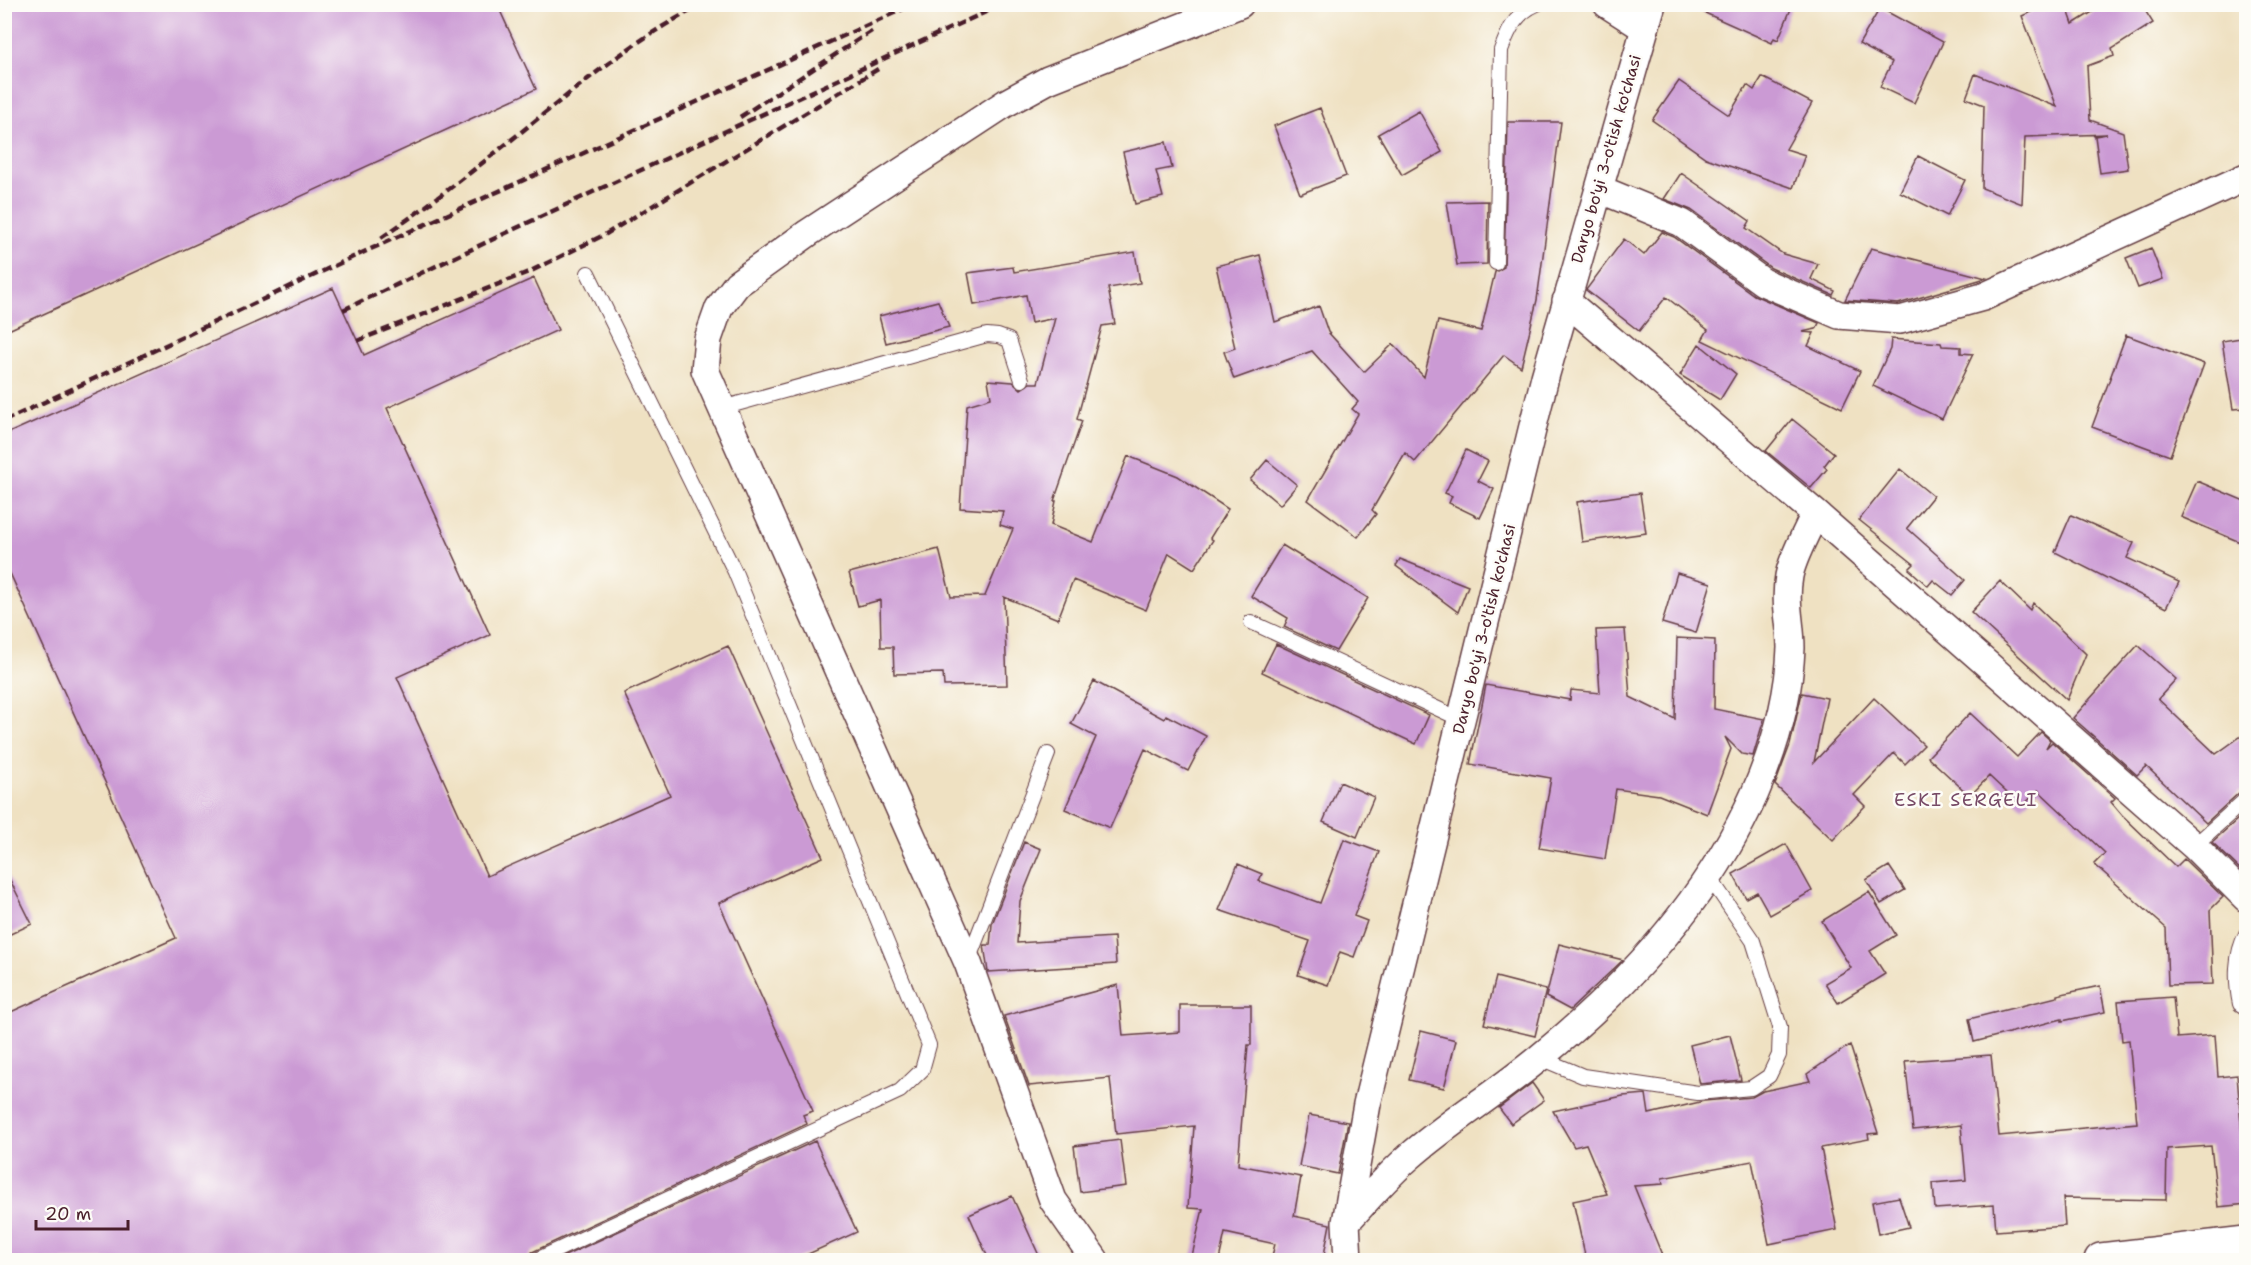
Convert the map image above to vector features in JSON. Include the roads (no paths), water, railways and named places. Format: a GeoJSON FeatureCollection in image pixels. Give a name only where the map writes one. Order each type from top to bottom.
{"type":"FeatureCollection","features":[{"type":"Feature","properties":{"kind":"street"},"geometry":{"type":"LineString","coordinates":[[1095,1260],[1053,1200],[968,963],[705,370],[708,339],[719,308],[737,284],[808,232],[1006,103],[1048,80],[1240,4]]}},
{"type":"Feature","properties":{"kind":"street"},"geometry":{"type":"LineString","coordinates":[[1607,4],[1648,16]]}},
{"type":"Feature","properties":{"kind":"street","name":"Daryo bo'yi 3-o'tish ko'chasi"},"geometry":{"type":"LineString","coordinates":[[1348,1260],[1346,1222],[1367,1104],[1566,301],[1648,16]]}},
{"type":"Feature","properties":{"kind":"street"},"geometry":{"type":"LineString","coordinates":[[1599,189],[1682,223],[1763,282],[1839,315],[1900,320],[1983,297],[2247,177]]}},
{"type":"Feature","properties":{"kind":"street"},"geometry":{"type":"LineString","coordinates":[[1566,301],[1815,513],[2194,846],[2247,898]]}},
{"type":"Feature","properties":{"kind":"street"},"geometry":{"type":"LineString","coordinates":[[1346,1222],[1409,1157],[1540,1058],[1626,979],[1677,925],[1710,878],[1755,794],[1777,738],[1788,689],[1791,645],[1785,603],[1790,573],[1815,513]]}},
{"type":"Feature","properties":{"kind":"street"},"geometry":{"type":"LineString","coordinates":[[2101,1260],[2228,1250]]}},
{"type":"Feature","properties":{"kind":"lane"},"geometry":{"type":"LineString","coordinates":[[1496,262],[1501,50],[1510,24],[1527,8],[1537,4]]}},
{"type":"Feature","properties":{"kind":"lane"},"geometry":{"type":"LineString","coordinates":[[536,1260],[900,1091],[922,1070],[929,1045],[735,572],[588,273]]}},
{"type":"Feature","properties":{"kind":"lane"},"geometry":{"type":"LineString","coordinates":[[722,408],[987,335],[1009,340],[1014,349],[1022,380]]}},
{"type":"Feature","properties":{"kind":"lane"},"geometry":{"type":"LineString","coordinates":[[1251,622],[1462,720]]}},
{"type":"Feature","properties":{"kind":"lane"},"geometry":{"type":"LineString","coordinates":[[968,963],[1048,754]]}},
{"type":"Feature","properties":{"kind":"lane"},"geometry":{"type":"LineString","coordinates":[[2194,846],[2247,799]]}},
{"type":"Feature","properties":{"kind":"lane"},"geometry":{"type":"LineString","coordinates":[[1540,1058],[1583,1076],[1698,1093],[1751,1088],[1769,1076],[1779,1055],[1780,1028],[1754,941],[1710,878]]}},
{"type":"Feature","properties":{"kind":"lane"},"geometry":{"type":"LineString","coordinates":[[2247,934],[2240,946],[2238,992],[2240,1004],[2247,1008]]}},
{"type":"Feature","properties":{"kind":"railway"},"geometry":{"type":"LineString","coordinates":[[4,421],[353,257],[914,4]]}},
{"type":"Feature","properties":{"kind":"railway"},"geometry":{"type":"LineString","coordinates":[[343,310],[593,192],[1003,4]]}},
{"type":"Feature","properties":{"kind":"railway"},"geometry":{"type":"LineString","coordinates":[[381,238],[422,209],[613,60],[650,34],[690,11]]}},
{"type":"Feature","properties":{"kind":"railway"},"geometry":{"type":"LineString","coordinates":[[740,117],[873,30]]}},
{"type":"Feature","properties":{"kind":"railway"},"geometry":{"type":"LineString","coordinates":[[357,341],[531,271],[606,234],[878,69]]}},
{"type":"Feature","properties":{"kind":"district","name":"ESKI SERGELI"},"geometry":{"type":"Point","coordinates":[1966,800]}}]}
